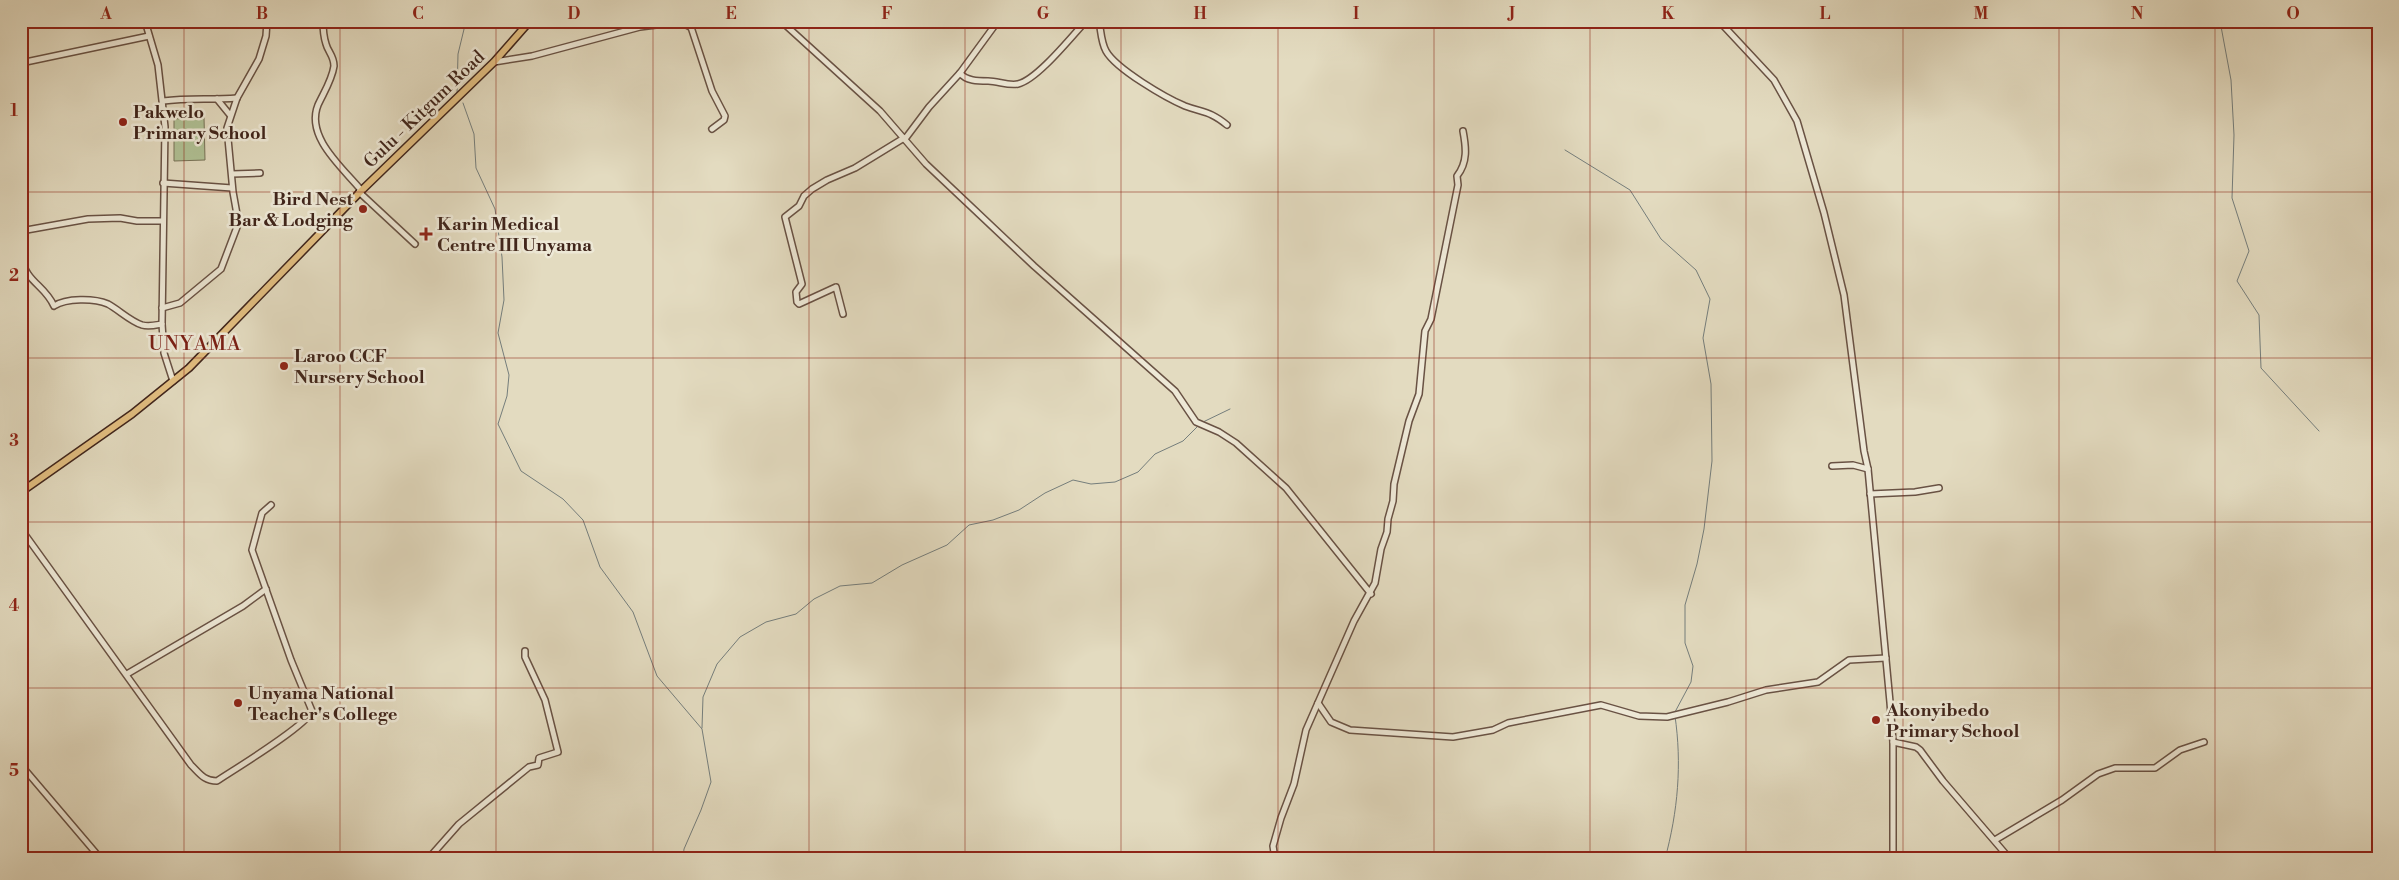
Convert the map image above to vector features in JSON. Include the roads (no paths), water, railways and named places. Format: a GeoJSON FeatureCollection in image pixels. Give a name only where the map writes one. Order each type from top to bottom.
{"type":"FeatureCollection","features":[{"type":"Feature","properties":{"kind":"main road","name":"Gulu - Kitgum Road"},"geometry":{"type":"LineString","coordinates":[[21,492],[79,453],[173,381],[251,305],[360,191],[494,62],[530,21]]}},
{"type":"Feature","properties":{"kind":"street"},"geometry":{"type":"LineString","coordinates":[[145,21],[158,65],[163,101],[165,128],[162,222],[162,324],[166,361],[173,381]]}},
{"type":"Feature","properties":{"kind":"street"},"geometry":{"type":"LineString","coordinates":[[162,308],[180,302],[221,269],[238,223],[232,188],[227,128],[230,114],[237,98],[259,59],[266,36],[267,21]]}},
{"type":"Feature","properties":{"kind":"street"},"geometry":{"type":"LineString","coordinates":[[323,21],[326,46],[332,56],[334,67],[327,89],[318,106],[315,126],[321,140],[360,191],[415,244]]}},
{"type":"Feature","properties":{"kind":"street"},"geometry":{"type":"LineString","coordinates":[[781,21],[880,111],[926,164],[1034,266],[1175,391],[1196,422],[1220,432],[1236,443],[1286,488],[1371,594]]}},
{"type":"Feature","properties":{"kind":"street"},"geometry":{"type":"LineString","coordinates":[[843,314],[836,287],[800,304],[797,302],[796,292],[802,284],[785,218],[799,206],[804,196],[812,189],[827,180],[855,168],[904,138],[928,107],[960,73],[998,21]]}},
{"type":"Feature","properties":{"kind":"street"},"geometry":{"type":"LineString","coordinates":[[960,73],[965,78],[975,80],[997,83],[1022,83],[1044,66],[1086,21]]}},
{"type":"Feature","properties":{"kind":"street"},"geometry":{"type":"LineString","coordinates":[[1099,21],[1102,41],[1107,53],[1120,67],[1162,94],[1186,106],[1213,114],[1227,125]]}},
{"type":"Feature","properties":{"kind":"street"},"geometry":{"type":"LineString","coordinates":[[1719,21],[1774,80],[1797,121],[1826,222],[1844,295],[1864,451],[1868,468],[1886,658],[1893,742],[1893,859]]}},
{"type":"Feature","properties":{"kind":"street"},"geometry":{"type":"LineString","coordinates":[[494,62],[532,56],[640,27],[680,22],[690,24],[712,91],[725,116],[712,129]]}},
{"type":"Feature","properties":{"kind":"street"},"geometry":{"type":"LineString","coordinates":[[21,63],[149,36]]}},
{"type":"Feature","properties":{"kind":"street"},"geometry":{"type":"LineString","coordinates":[[163,101],[192,97],[237,98]]}},
{"type":"Feature","properties":{"kind":"street"},"geometry":{"type":"LineString","coordinates":[[217,99],[230,114]]}},
{"type":"Feature","properties":{"kind":"street"},"geometry":{"type":"LineString","coordinates":[[1275,859],[1274,846],[1281,818],[1294,784],[1306,730],[1354,621],[1371,594],[1376,578],[1393,501],[1394,484],[1409,421],[1420,394],[1425,330],[1431,319],[1437,294],[1458,185],[1457,176],[1462,170],[1465,161],[1466,145],[1463,131]]}},
{"type":"Feature","properties":{"kind":"street"},"geometry":{"type":"LineString","coordinates":[[232,174],[260,173]]}},
{"type":"Feature","properties":{"kind":"street"},"geometry":{"type":"LineString","coordinates":[[163,183],[232,188]]}},
{"type":"Feature","properties":{"kind":"street"},"geometry":{"type":"LineString","coordinates":[[21,231],[88,219],[120,218],[162,222]]}},
{"type":"Feature","properties":{"kind":"street"},"geometry":{"type":"LineString","coordinates":[[21,256],[28,276],[49,296],[54,306],[60,302],[95,301],[107,304],[140,324],[147,326],[162,324]]}},
{"type":"Feature","properties":{"kind":"street"},"geometry":{"type":"LineString","coordinates":[[1832,466],[1853,465],[1868,468]]}},
{"type":"Feature","properties":{"kind":"street"},"geometry":{"type":"LineString","coordinates":[[1870,494],[1938,488]]}},
{"type":"Feature","properties":{"kind":"street"},"geometry":{"type":"LineString","coordinates":[[21,528],[192,764],[203,778],[217,781],[276,742],[312,713],[252,550],[262,513],[271,505]]}},
{"type":"Feature","properties":{"kind":"street"},"geometry":{"type":"LineString","coordinates":[[127,674],[243,606],[266,590]]}},
{"type":"Feature","properties":{"kind":"street"},"geometry":{"type":"LineString","coordinates":[[428,859],[459,824],[529,767],[538,765],[539,758],[558,752],[545,700],[525,657],[525,651]]}},
{"type":"Feature","properties":{"kind":"street"},"geometry":{"type":"LineString","coordinates":[[1318,703],[1331,722],[1350,730],[1449,737],[1493,730],[1508,723],[1600,704],[1639,716],[1667,717],[1686,714],[1766,690],[1818,682],[1849,660],[1886,658]]}},
{"type":"Feature","properties":{"kind":"street"},"geometry":{"type":"LineString","coordinates":[[1893,742],[1916,747],[1920,750],[1943,781],[2010,859]]}},
{"type":"Feature","properties":{"kind":"street"},"geometry":{"type":"LineString","coordinates":[[1995,840],[2062,800],[2098,774],[2115,768],[2156,768],[2180,750],[2204,742]]}},
{"type":"Feature","properties":{"kind":"street"},"geometry":{"type":"LineString","coordinates":[[21,765],[101,859]]}},
{"type":"Feature","properties":{"kind":"waterway"},"geometry":{"type":"LineString","coordinates":[[457,94],[458,54],[466,21]]}},
{"type":"Feature","properties":{"kind":"waterway"},"geometry":{"type":"LineString","coordinates":[[2220,21],[2231,80],[2234,135],[2232,198],[2249,251],[2237,281],[2259,315],[2261,368],[2319,431]]}},
{"type":"Feature","properties":{"kind":"waterway"},"geometry":{"type":"LineString","coordinates":[[463,103],[474,134],[476,168],[495,209],[502,257],[504,300],[498,333],[509,375],[507,396],[498,424],[521,471],[563,499],[583,520],[600,567],[633,612],[657,676],[702,729],[711,782],[684,849],[683,859]]}},
{"type":"Feature","properties":{"kind":"waterway"},"geometry":{"type":"LineString","coordinates":[[1565,150],[1630,190],[1661,239],[1696,270],[1710,299],[1703,338],[1711,384],[1712,461],[1704,529],[1697,564],[1685,605],[1685,643],[1693,666],[1691,682],[1675,712]]}},
{"type":"Feature","properties":{"kind":"waterway"},"geometry":{"type":"LineString","coordinates":[[1201,423],[1230,409]]}},
{"type":"Feature","properties":{"kind":"waterway"},"geometry":{"type":"LineString","coordinates":[[702,728],[703,697],[717,664],[740,637],[766,622],[796,614],[814,599],[840,586],[872,583],[902,565],[947,545],[969,525],[993,520],[1019,510],[1045,493],[1073,480],[1091,484],[1115,482],[1138,472],[1155,454],[1183,441],[1198,426]]}},
{"type":"Feature","properties":{"kind":"waterway"},"geometry":{"type":"LineString","coordinates":[[1665,859],[1678,788],[1675,716]]}},
{"type":"Feature","properties":{"kind":"place","name":"Pakwelo Primary School"},"geometry":{"type":"Point","coordinates":[123,122]}},
{"type":"Feature","properties":{"kind":"place","name":"Bird Nest Bar & Lodging"},"geometry":{"type":"Point","coordinates":[363,209]}},
{"type":"Feature","properties":{"kind":"place","name":"Karin Medical Centre III Unyama"},"geometry":{"type":"Point","coordinates":[426,234]}},
{"type":"Feature","properties":{"kind":"place","name":"Laroo CCF Nursery School"},"geometry":{"type":"Point","coordinates":[284,366]}},
{"type":"Feature","properties":{"kind":"place","name":"Unyama National Teacher's College"},"geometry":{"type":"Point","coordinates":[238,703]}},
{"type":"Feature","properties":{"kind":"place","name":"Akonyibedo Primary School"},"geometry":{"type":"Point","coordinates":[1876,720]}},
{"type":"Feature","properties":{"kind":"district","name":"UNYAMA"},"geometry":{"type":"Point","coordinates":[195,343]}}]}
